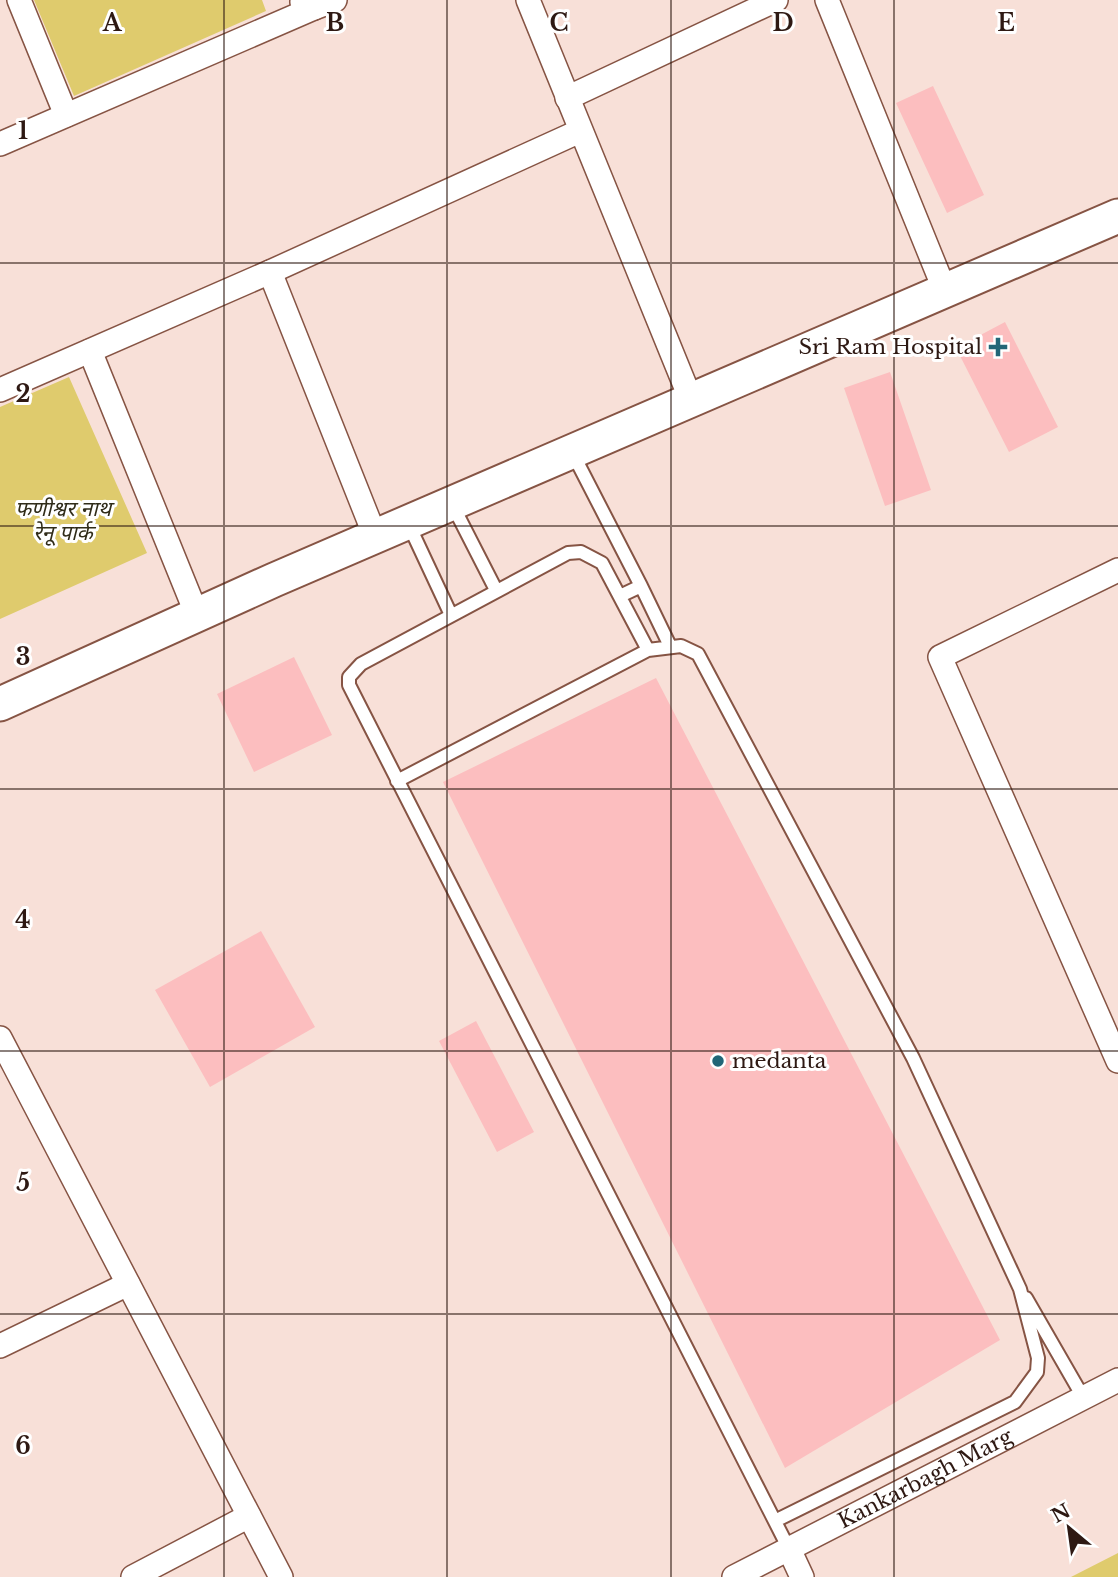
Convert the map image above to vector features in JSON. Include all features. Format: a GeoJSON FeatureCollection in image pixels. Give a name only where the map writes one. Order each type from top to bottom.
{"type":"FeatureCollection","features":[{"type":"Feature","properties":{"kind":"street"},"geometry":{"type":"LineString","coordinates":[[19,0],[66,115]]}},
{"type":"Feature","properties":{"kind":"street"},"geometry":{"type":"LineString","coordinates":[[528,0],[691,401]]}},
{"type":"Feature","properties":{"kind":"street"},"geometry":{"type":"LineString","coordinates":[[567,98],[776,0]]}},
{"type":"Feature","properties":{"kind":"street"},"geometry":{"type":"LineString","coordinates":[[827,0],[945,291]]}},
{"type":"Feature","properties":{"kind":"street"},"geometry":{"type":"LineString","coordinates":[[0,145],[316,3]]}},
{"type":"Feature","properties":{"kind":"street"},"geometry":{"type":"LineString","coordinates":[[0,390],[270,272],[580,131]]}},
{"type":"Feature","properties":{"kind":"street"},"geometry":{"type":"LineString","coordinates":[[0,704],[407,522],[1118,216]]}},
{"type":"Feature","properties":{"kind":"street"},"geometry":{"type":"LineString","coordinates":[[270,272],[375,536]]}},
{"type":"Feature","properties":{"kind":"street"},"geometry":{"type":"LineString","coordinates":[[90,351],[197,615]]}},
{"type":"Feature","properties":{"kind":"street"},"geometry":{"type":"LineString","coordinates":[[1115,1048],[940,657],[1118,570]]}},
{"type":"Feature","properties":{"kind":"street"},"geometry":{"type":"LineString","coordinates":[[0,1038],[281,1577]]}},
{"type":"Feature","properties":{"kind":"street"},"geometry":{"type":"LineString","coordinates":[[0,1346],[128,1283]]}},
{"type":"Feature","properties":{"kind":"street","name":"Kankarbagh Marg"},"geometry":{"type":"LineString","coordinates":[[734,1577],[1118,1380]]}},
{"type":"Feature","properties":{"kind":"street"},"geometry":{"type":"LineString","coordinates":[[133,1577],[249,1516]]}},
{"type":"Feature","properties":{"kind":"street"},"geometry":{"type":"LineString","coordinates":[[789,1549],[803,1577]]}},
{"type":"Feature","properties":{"kind":"lane"},"geometry":{"type":"LineString","coordinates":[[572,452],[670,646]]}},
{"type":"Feature","properties":{"kind":"lane"},"geometry":{"type":"LineString","coordinates":[[452,504],[496,590]]}},
{"type":"Feature","properties":{"kind":"lane"},"geometry":{"type":"LineString","coordinates":[[407,522],[452,615]]}},
{"type":"Feature","properties":{"kind":"lane"},"geometry":{"type":"LineString","coordinates":[[648,650],[602,563],[582,552],[568,553],[361,664],[349,677],[352,694],[789,1549]]}},
{"type":"Feature","properties":{"kind":"lane"},"geometry":{"type":"LineString","coordinates":[[620,596],[641,586]]}},
{"type":"Feature","properties":{"kind":"lane"},"geometry":{"type":"LineString","coordinates":[[397,781],[648,650],[681,646],[698,654],[913,1058],[1020,1289],[1083,1397]]}},
{"type":"Feature","properties":{"kind":"lane"},"geometry":{"type":"LineString","coordinates":[[775,1521],[1015,1402],[1037,1372],[1038,1358],[1020,1289]]}},
{"type":"Feature","properties":{"kind":"green space"},"geometry":{"type":"Polygon","coordinates":[[[34,0],[262,0],[266,11],[74,96],[34,0]]]}},
{"type":"Feature","properties":{"kind":"green space","name":"फणीश्वर नाथ रेनू पार्क"},"geometry":{"type":"Polygon","coordinates":[[[69,377],[147,553],[0,619],[0,407],[69,377]]]}},
{"type":"Feature","properties":{"kind":"green space"},"geometry":{"type":"Polygon","coordinates":[[[1118,1553],[1118,1577],[1071,1577],[1118,1553]]]}},
{"type":"Feature","properties":{"kind":"building"},"geometry":{"type":"Polygon","coordinates":[[[933,86],[984,195],[947,213],[896,103],[933,86]]]}},
{"type":"Feature","properties":{"kind":"building"},"geometry":{"type":"Polygon","coordinates":[[[1005,322],[1058,427],[1009,452],[956,348],[1005,322]]]}},
{"type":"Feature","properties":{"kind":"building"},"geometry":{"type":"Polygon","coordinates":[[[890,372],[931,490],[885,506],[844,388],[890,372]]]}},
{"type":"Feature","properties":{"kind":"building"},"geometry":{"type":"Polygon","coordinates":[[[294,657],[332,735],[254,772],[217,694],[294,657]]]}},
{"type":"Feature","properties":{"kind":"building","name":"medanta"},"geometry":{"type":"Polygon","coordinates":[[[656,678],[1000,1340],[785,1468],[443,782],[656,678]]]}},
{"type":"Feature","properties":{"kind":"building"},"geometry":{"type":"Polygon","coordinates":[[[261,931],[315,1027],[210,1087],[155,990],[261,931]]]}},
{"type":"Feature","properties":{"kind":"building"},"geometry":{"type":"Polygon","coordinates":[[[476,1021],[534,1132],[497,1152],[439,1041],[476,1021]]]}},
{"type":"Feature","properties":{"kind":"place","name":"Sri Ram Hospital"},"geometry":{"type":"Point","coordinates":[998,347]}},
{"type":"Feature","properties":{"kind":"place","name":"medanta"},"geometry":{"type":"Point","coordinates":[718,1061]}}]}
